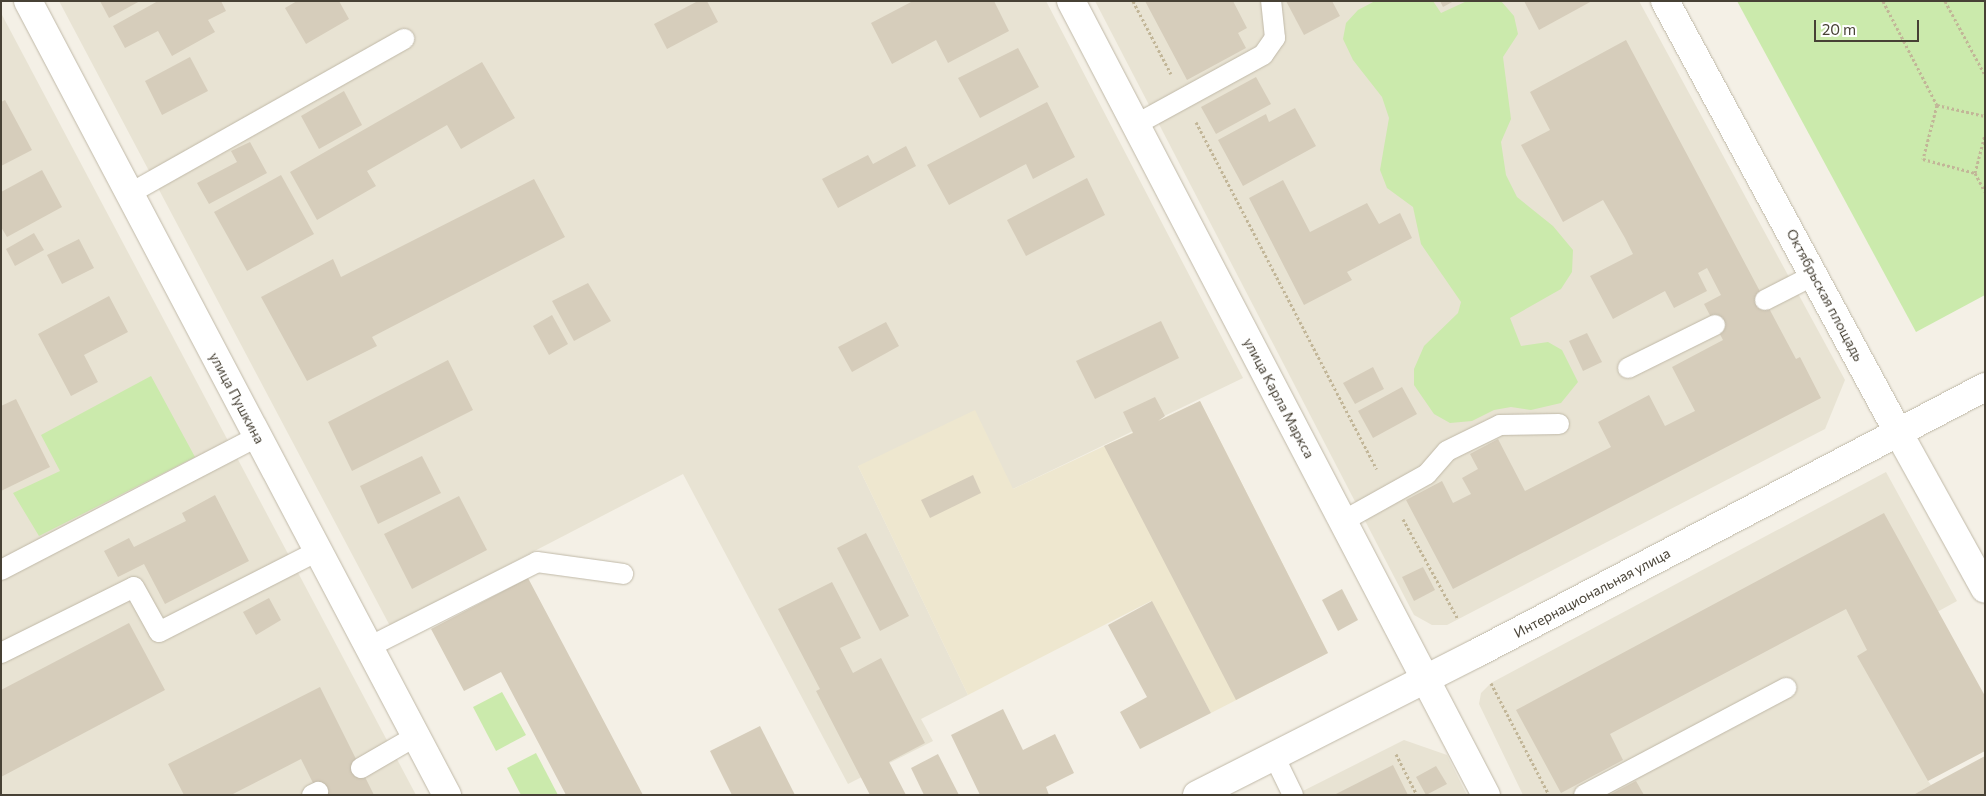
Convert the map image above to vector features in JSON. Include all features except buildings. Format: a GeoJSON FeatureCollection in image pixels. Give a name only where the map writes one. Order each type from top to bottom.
{"type":"FeatureCollection","features":[{"type":"Feature","properties":{"kind":"street","name":"улица Пушкина"},"geometry":{"type":"LineString","coordinates":[[28,1],[447,795]]}},
{"type":"Feature","properties":{"kind":"street","name":"улица Карла Маркса"},"geometry":{"type":"LineString","coordinates":[[1071,1],[1486,795]]}},
{"type":"Feature","properties":{"kind":"street","name":"Октябрьская площадь"},"geometry":{"type":"LineString","coordinates":[[1665,1],[1985,589]]}},
{"type":"Feature","properties":{"kind":"street","name":"Интернациональная улица"},"geometry":{"type":"LineString","coordinates":[[1197,795],[1425,679],[1985,387]]}},
{"type":"Feature","properties":{"kind":"lane"},"geometry":{"type":"LineString","coordinates":[[1136,125],[1263,55],[1275,38],[1271,1]]}},
{"type":"Feature","properties":{"kind":"lane"},"geometry":{"type":"LineString","coordinates":[[129,194],[404,39]]}},
{"type":"Feature","properties":{"kind":"lane"},"geometry":{"type":"LineString","coordinates":[[1765,300],[1814,275]]}},
{"type":"Feature","properties":{"kind":"lane"},"geometry":{"type":"LineString","coordinates":[[1628,368],[1715,325]]}},
{"type":"Feature","properties":{"kind":"lane"},"geometry":{"type":"LineString","coordinates":[[1343,521],[1427,474],[1447,452],[1500,425],[1559,424]]}},
{"type":"Feature","properties":{"kind":"lane"},"geometry":{"type":"LineString","coordinates":[[1,570],[257,437]]}},
{"type":"Feature","properties":{"kind":"lane"},"geometry":{"type":"LineString","coordinates":[[1,653],[134,587],[159,632],[318,551]]}},
{"type":"Feature","properties":{"kind":"lane"},"geometry":{"type":"LineString","coordinates":[[369,647],[537,562],[623,574]]}},
{"type":"Feature","properties":{"kind":"lane"},"geometry":{"type":"LineString","coordinates":[[1584,795],[1786,688]]}},
{"type":"Feature","properties":{"kind":"lane"},"geometry":{"type":"LineString","coordinates":[[360,768],[416,736]]}},
{"type":"Feature","properties":{"kind":"lane"},"geometry":{"type":"LineString","coordinates":[[1274,756],[1293,795]]}},
{"type":"Feature","properties":{"kind":"path"},"geometry":{"type":"LineString","coordinates":[[1133,1],[1390,495],[1458,619]]}},
{"type":"Feature","properties":{"kind":"path"},"geometry":{"type":"LineString","coordinates":[[1883,1],[1938,105],[1923,159],[1975,173]]}},
{"type":"Feature","properties":{"kind":"path"},"geometry":{"type":"LineString","coordinates":[[1945,1],[1985,75]]}},
{"type":"Feature","properties":{"kind":"path"},"geometry":{"type":"LineString","coordinates":[[1938,105],[1985,116]]}},
{"type":"Feature","properties":{"kind":"path"},"geometry":{"type":"LineString","coordinates":[[1985,134],[1975,173],[1985,192]]}},
{"type":"Feature","properties":{"kind":"path"},"geometry":{"type":"LineString","coordinates":[[1491,683],[1549,795]]}},
{"type":"Feature","properties":{"kind":"path"},"geometry":{"type":"LineString","coordinates":[[1396,754],[1417,795]]}},
{"type":"Feature","properties":{"kind":"shaded area"},"geometry":{"type":"Polygon","coordinates":[[[59,1],[1046,1],[1243,378],[1013,489],[858,466],[968,695],[921,719],[933,741],[848,784],[683,474],[390,626],[59,1]]]}},
{"type":"Feature","properties":{"kind":"shaded area"},"geometry":{"type":"Polygon","coordinates":[[[1095,1],[1639,1],[1845,380],[1825,429],[1447,625],[1432,625],[1414,615],[1095,1]]]}},
{"type":"Feature","properties":{"kind":"shaded area"},"geometry":{"type":"Polygon","coordinates":[[[1,13],[416,795],[1,795],[1,13]]]}},
{"type":"Feature","properties":{"kind":"shaded area"},"geometry":{"type":"Polygon","coordinates":[[[1200,401],[1328,653],[1211,713],[1151,601],[968,695],[858,466],[975,410],[1013,489],[1200,401]]]}},
{"type":"Feature","properties":{"kind":"shaded area"},"geometry":{"type":"Polygon","coordinates":[[[1886,472],[1957,601],[1937,612],[1928,781],[1931,785],[1913,795],[1523,795],[1479,704],[1481,693],[1491,683],[1886,472]]]}},
{"type":"Feature","properties":{"kind":"shaded area"},"geometry":{"type":"Polygon","coordinates":[[[1404,740],[1447,755],[1467,795],[1295,795],[1404,740]]]}},
{"type":"Feature","properties":{"kind":"green space"},"geometry":{"type":"Polygon","coordinates":[[[1375,1],[1433,1],[1441,13],[1467,1],[1501,1],[1514,16],[1518,34],[1503,57],[1511,119],[1501,142],[1506,175],[1517,197],[1553,226],[1573,250],[1572,272],[1561,289],[1510,318],[1521,346],[1548,342],[1562,350],[1578,382],[1561,403],[1531,410],[1511,407],[1494,410],[1472,421],[1450,423],[1434,414],[1414,385],[1414,369],[1424,346],[1458,313],[1461,302],[1421,244],[1413,207],[1387,188],[1380,170],[1389,118],[1382,97],[1353,60],[1343,39],[1346,23],[1358,10],[1375,1]]]}},
{"type":"Feature","properties":{"kind":"green space"},"geometry":{"type":"Polygon","coordinates":[[[1737,1],[1985,1],[1985,295],[1916,332],[1737,1]]]}},
{"type":"Feature","properties":{"kind":"green space"},"geometry":{"type":"Polygon","coordinates":[[[151,376],[195,457],[39,536],[13,493],[60,471],[41,435],[151,376]]]}},
{"type":"Feature","properties":{"kind":"green space"},"geometry":{"type":"Polygon","coordinates":[[[502,692],[526,735],[496,751],[473,707],[502,692]]]}},
{"type":"Feature","properties":{"kind":"green space"},"geometry":{"type":"Polygon","coordinates":[[[536,753],[558,795],[521,795],[507,768],[536,753]]]}}]}
